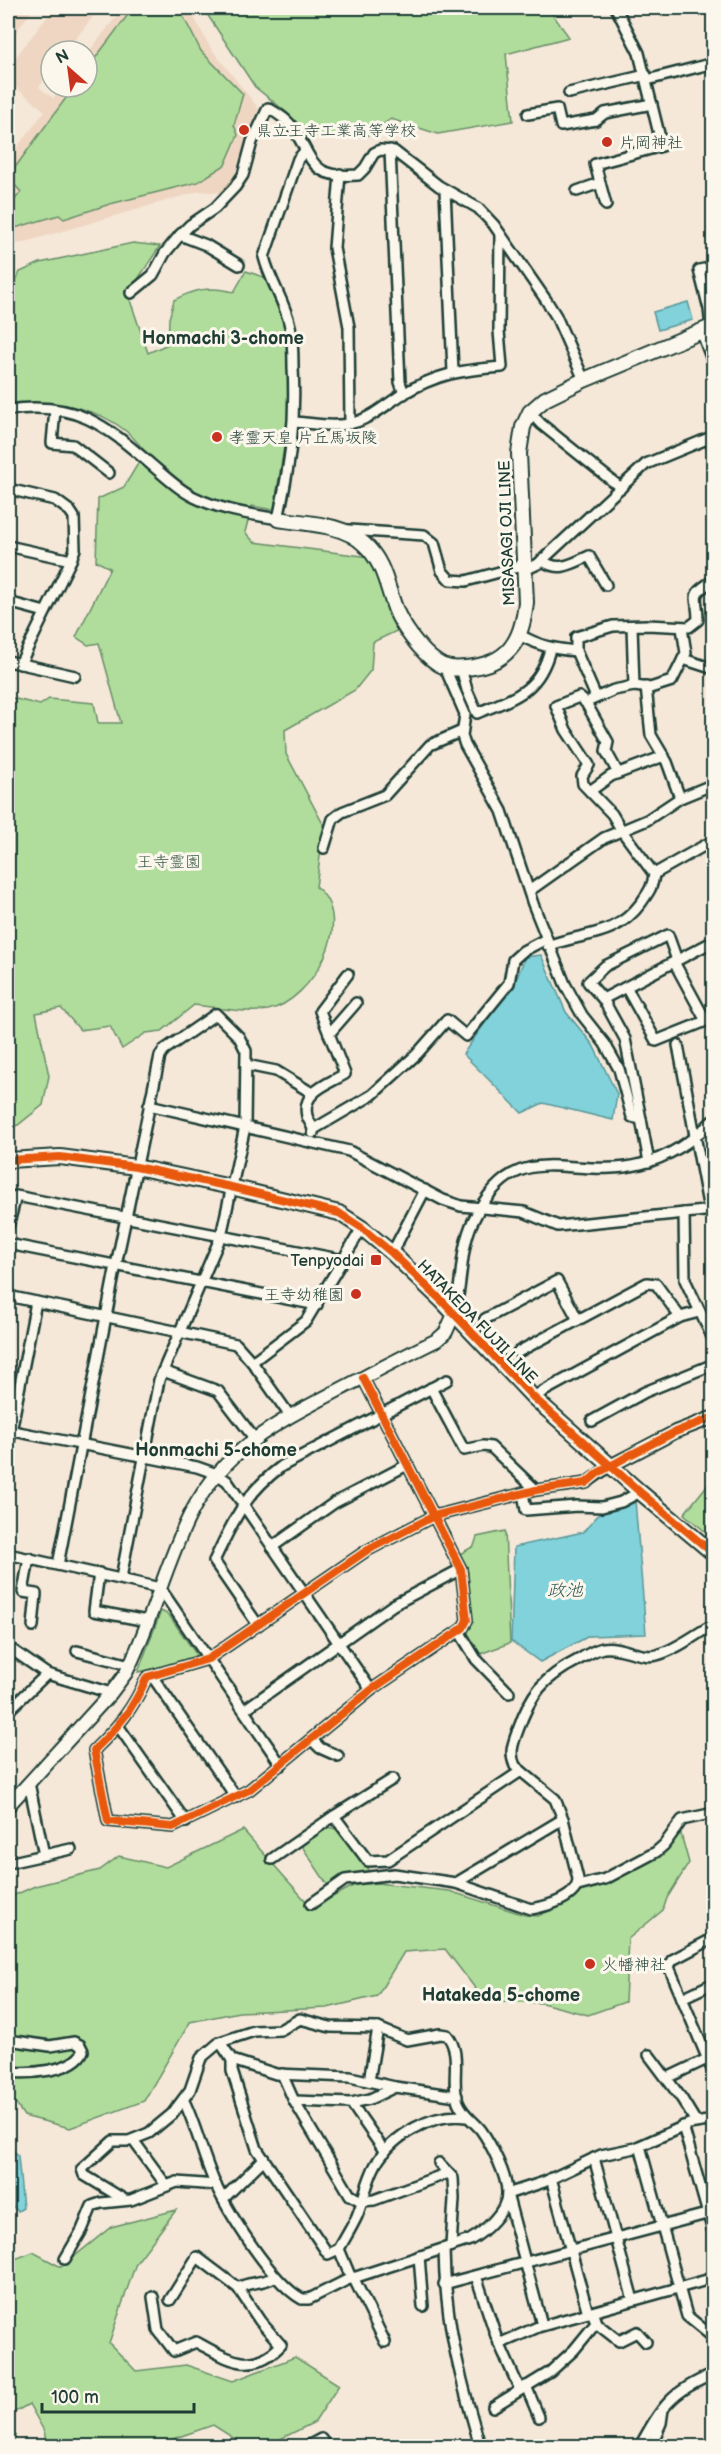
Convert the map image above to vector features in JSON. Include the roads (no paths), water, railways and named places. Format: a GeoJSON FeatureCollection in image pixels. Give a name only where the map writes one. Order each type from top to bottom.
{"type":"FeatureCollection","features":[{"type":"Feature","properties":{"kind":"main road"},"geometry":{"type":"LineString","coordinates":[[530,412],[545,399],[584,380],[708,328]]}},
{"type":"Feature","properties":{"kind":"main road","name":"MISASAGI OJI LINE"},"geometry":{"type":"LineString","coordinates":[[520,635],[526,602],[519,453],[523,427],[530,412]]}},
{"type":"Feature","properties":{"kind":"main road"},"geometry":{"type":"LineString","coordinates":[[278,519],[342,530],[364,543],[375,556],[386,576],[402,623],[429,657],[445,668],[461,668],[494,661],[513,647],[520,635]]}},
{"type":"Feature","properties":{"kind":"main road","name":"HATAKEDA FUJII LINE"},"geometry":{"type":"LineString","coordinates":[[8,1160],[60,1157],[136,1167],[339,1213],[362,1228],[392,1253],[454,1314],[533,1398],[714,1554]]}},
{"type":"Feature","properties":{"kind":"street"},"geometry":{"type":"LineString","coordinates":[[606,205],[595,164],[662,146],[639,53],[616,8]]}},
{"type":"Feature","properties":{"kind":"street"},"geometry":{"type":"LineString","coordinates":[[569,93],[714,63]]}},
{"type":"Feature","properties":{"kind":"street"},"geometry":{"type":"LineString","coordinates":[[528,114],[557,109],[561,126],[596,120],[605,113],[652,104]]}},
{"type":"Feature","properties":{"kind":"street"},"geometry":{"type":"LineString","coordinates":[[131,293],[153,274],[165,253],[180,235],[190,225],[215,208],[235,187],[243,175],[252,141],[268,108],[286,119],[293,127],[314,166],[319,170],[340,174],[362,173],[374,153],[390,150],[399,153],[419,172],[445,190],[478,208],[500,234],[556,316],[584,380]]}},
{"type":"Feature","properties":{"kind":"street"},"geometry":{"type":"LineString","coordinates":[[390,150],[400,382],[404,394]]}},
{"type":"Feature","properties":{"kind":"street"},"geometry":{"type":"LineString","coordinates":[[10,408],[55,410],[82,415],[111,430],[177,487],[193,497],[242,512],[278,519],[290,465],[295,401],[290,325],[264,257],[298,159],[305,151]]}},
{"type":"Feature","properties":{"kind":"street"},"geometry":{"type":"LineString","coordinates":[[340,174],[334,248],[349,327],[350,423]]}},
{"type":"Feature","properties":{"kind":"street"},"geometry":{"type":"LineString","coordinates":[[577,191],[600,183]]}},
{"type":"Feature","properties":{"kind":"street"},"geometry":{"type":"LineString","coordinates":[[445,190],[453,372]]}},
{"type":"Feature","properties":{"kind":"street"},"geometry":{"type":"LineString","coordinates":[[294,422],[334,425],[350,423],[364,419],[404,394],[453,372],[501,367],[500,234]]}},
{"type":"Feature","properties":{"kind":"street"},"geometry":{"type":"LineString","coordinates":[[180,235],[206,245],[239,265]]}},
{"type":"Feature","properties":{"kind":"street"},"geometry":{"type":"LineString","coordinates":[[714,267],[699,270],[709,309],[708,328],[714,365]]}},
{"type":"Feature","properties":{"kind":"street"},"geometry":{"type":"LineString","coordinates":[[55,410],[52,443],[73,445],[109,473]]}},
{"type":"Feature","properties":{"kind":"street"},"geometry":{"type":"LineString","coordinates":[[530,412],[541,424],[621,488]]}},
{"type":"Feature","properties":{"kind":"street"},"geometry":{"type":"LineString","coordinates":[[342,530],[424,535],[434,543],[442,571],[450,580],[466,581],[525,568],[542,560],[640,468],[654,459],[711,437],[714,450]]}},
{"type":"Feature","properties":{"kind":"street"},"geometry":{"type":"LineString","coordinates":[[8,489],[55,500],[70,511],[74,517],[75,549],[71,560],[20,663]]}},
{"type":"Feature","properties":{"kind":"street"},"geometry":{"type":"LineString","coordinates":[[8,546],[71,560]]}},
{"type":"Feature","properties":{"kind":"street"},"geometry":{"type":"LineString","coordinates":[[542,560],[549,566],[559,567],[567,566],[589,556],[606,585]]}},
{"type":"Feature","properties":{"kind":"street"},"geometry":{"type":"LineString","coordinates":[[596,698],[576,651],[576,637],[613,626],[682,628],[694,625],[698,620],[695,596],[697,591],[714,580]]}},
{"type":"Feature","properties":{"kind":"street"},"geometry":{"type":"LineString","coordinates":[[8,602],[45,612]]}},
{"type":"Feature","properties":{"kind":"street"},"geometry":{"type":"LineString","coordinates":[[632,626],[634,686]]}},
{"type":"Feature","properties":{"kind":"street"},"geometry":{"type":"LineString","coordinates":[[586,703],[614,690],[634,686],[646,687],[672,681],[686,653],[682,628]]}},
{"type":"Feature","properties":{"kind":"street"},"geometry":{"type":"LineString","coordinates":[[520,635],[534,644],[550,649],[576,651]]}},
{"type":"Feature","properties":{"kind":"street"},"geometry":{"type":"LineString","coordinates":[[461,668],[477,713],[526,692],[545,665],[550,649]]}},
{"type":"Feature","properties":{"kind":"street"},"geometry":{"type":"LineString","coordinates":[[683,659],[712,665]]}},
{"type":"Feature","properties":{"kind":"street"},"geometry":{"type":"LineString","coordinates":[[8,661],[75,675]]}},
{"type":"Feature","properties":{"kind":"street"},"geometry":{"type":"LineString","coordinates":[[445,668],[465,714],[462,730],[465,745],[502,811],[547,943],[574,1002],[605,1044],[619,1069],[632,1117],[641,1119]]}},
{"type":"Feature","properties":{"kind":"street"},"geometry":{"type":"LineString","coordinates":[[646,687],[651,735],[664,756],[680,798]]}},
{"type":"Feature","properties":{"kind":"street"},"geometry":{"type":"LineString","coordinates":[[314,1129],[372,1095],[417,1054],[447,1020],[466,1036],[509,982],[513,960],[523,951],[547,943],[601,933],[616,927],[637,908],[653,886],[654,874],[612,814],[581,779],[589,765],[566,729],[556,706],[579,697],[586,703],[608,742],[606,751],[618,773]]}},
{"type":"Feature","properties":{"kind":"street"},"geometry":{"type":"LineString","coordinates":[[324,848],[333,819],[342,812],[385,795],[430,745],[462,730]]}},
{"type":"Feature","properties":{"kind":"street"},"geometry":{"type":"LineString","coordinates":[[590,791],[618,773],[664,756]]}},
{"type":"Feature","properties":{"kind":"street"},"geometry":{"type":"LineString","coordinates":[[529,891],[592,846],[647,820],[680,798],[714,784]]}},
{"type":"Feature","properties":{"kind":"street"},"geometry":{"type":"LineString","coordinates":[[654,874],[709,843],[714,848]]}},
{"type":"Feature","properties":{"kind":"street"},"geometry":{"type":"LineString","coordinates":[[626,987],[656,1041],[706,1021],[676,961],[668,935],[605,966],[588,982],[603,999],[625,1038],[649,1162]]}},
{"type":"Feature","properties":{"kind":"street"},"geometry":{"type":"LineString","coordinates":[[603,999],[714,941]]}},
{"type":"Feature","properties":{"kind":"street"},"geometry":{"type":"LineString","coordinates":[[311,1142],[314,1129],[307,1114],[307,1102],[312,1093],[345,1074],[320,1011],[348,974]]}},
{"type":"Feature","properties":{"kind":"street"},"geometry":{"type":"LineString","coordinates":[[329,1034],[356,1003]]}},
{"type":"Feature","properties":{"kind":"street"},"geometry":{"type":"LineString","coordinates":[[58,1565],[116,1265],[160,1056],[164,1050],[216,1014],[244,1043],[245,1127],[221,1236],[159,1380],[122,1578]]}},
{"type":"Feature","properties":{"kind":"street"},"geometry":{"type":"LineString","coordinates":[[149,1105],[349,1151],[443,1200],[461,1206],[524,1212],[558,1226],[712,1211],[678,1045]]}},
{"type":"Feature","properties":{"kind":"street"},"geometry":{"type":"LineString","coordinates":[[246,1065],[276,1071],[312,1093]]}},
{"type":"Feature","properties":{"kind":"street"},"geometry":{"type":"LineString","coordinates":[[8,1806],[111,1693],[130,1665],[191,1514],[217,1474],[254,1438],[290,1416],[437,1340],[446,1332],[459,1296],[462,1255],[470,1231],[480,1208],[498,1184],[506,1177],[527,1168],[613,1167],[649,1162],[681,1148],[714,1119]]}},
{"type":"Feature","properties":{"kind":"street"},"geometry":{"type":"LineString","coordinates":[[392,1253],[425,1190]]}},
{"type":"Feature","properties":{"kind":"street"},"geometry":{"type":"LineString","coordinates":[[8,1227],[16,1196],[344,1260]]}},
{"type":"Feature","properties":{"kind":"street"},"geometry":{"type":"LineString","coordinates":[[684,1213],[685,1280],[714,1341]]}},
{"type":"Feature","properties":{"kind":"street"},"geometry":{"type":"LineString","coordinates":[[252,1362],[306,1320],[362,1228]]}},
{"type":"Feature","properties":{"kind":"street"},"geometry":{"type":"LineString","coordinates":[[8,1244],[316,1305]]}},
{"type":"Feature","properties":{"kind":"street"},"geometry":{"type":"LineString","coordinates":[[485,1319],[557,1281],[578,1320]]}},
{"type":"Feature","properties":{"kind":"street"},"geometry":{"type":"LineString","coordinates":[[518,1352],[647,1283],[656,1284],[680,1317]]}},
{"type":"Feature","properties":{"kind":"street"},"geometry":{"type":"LineString","coordinates":[[8,1296],[236,1344],[252,1362],[290,1416]]}},
{"type":"Feature","properties":{"kind":"street"},"geometry":{"type":"LineString","coordinates":[[8,1447],[9,1430],[36,1302]]}},
{"type":"Feature","properties":{"kind":"street"},"geometry":{"type":"LineString","coordinates":[[533,1398],[680,1317],[714,1314]]}},
{"type":"Feature","properties":{"kind":"street"},"geometry":{"type":"LineString","coordinates":[[592,1421],[645,1392],[714,1364]]}},
{"type":"Feature","properties":{"kind":"street"},"geometry":{"type":"LineString","coordinates":[[163,1371],[219,1391],[254,1438]]}},
{"type":"Feature","properties":{"kind":"street"},"geometry":{"type":"LineString","coordinates":[[363,1378],[407,1465],[434,1516],[461,1569],[467,1620],[459,1631],[371,1690],[249,1791],[173,1827],[108,1821],[94,1750],[119,1727],[139,1696],[147,1677],[208,1659],[366,1551],[434,1516],[536,1490],[586,1483],[610,1466],[675,1432],[714,1417]]}},
{"type":"Feature","properties":{"kind":"street"},"geometry":{"type":"LineString","coordinates":[[258,1625],[214,1561],[243,1505],[264,1479],[282,1466],[447,1380]]}},
{"type":"Feature","properties":{"kind":"street"},"geometry":{"type":"LineString","coordinates":[[431,1388],[464,1450],[483,1446],[491,1447],[536,1490]]}},
{"type":"Feature","properties":{"kind":"street"},"geometry":{"type":"LineString","coordinates":[[9,1430],[145,1456],[197,1467],[217,1474],[227,1482],[371,1690]]}},
{"type":"Feature","properties":{"kind":"street"},"geometry":{"type":"LineString","coordinates":[[272,1547],[334,1503],[407,1465]]}},
{"type":"Feature","properties":{"kind":"street"},"geometry":{"type":"LineString","coordinates":[[523,1493],[526,1510],[577,1506],[602,1507],[621,1502],[640,1492]]}},
{"type":"Feature","properties":{"kind":"street"},"geometry":{"type":"LineString","coordinates":[[8,1554],[160,1588],[281,1765]]}},
{"type":"Feature","properties":{"kind":"street"},"geometry":{"type":"LineString","coordinates":[[29,1558],[23,1592],[36,1594],[33,1626]]}},
{"type":"Feature","properties":{"kind":"street"},"geometry":{"type":"LineString","coordinates":[[244,1710],[408,1595],[461,1569]]}},
{"type":"Feature","properties":{"kind":"street"},"geometry":{"type":"LineString","coordinates":[[99,1573],[94,1611],[147,1622]]}},
{"type":"Feature","properties":{"kind":"street"},"geometry":{"type":"LineString","coordinates":[[578,1886],[563,1820],[555,1799],[521,1771],[512,1759],[512,1748],[526,1705],[532,1695],[552,1675],[594,1651],[612,1648],[647,1656],[656,1655],[714,1624]]}},
{"type":"Feature","properties":{"kind":"street"},"geometry":{"type":"LineString","coordinates":[[459,1631],[476,1659],[509,1693]]}},
{"type":"Feature","properties":{"kind":"street"},"geometry":{"type":"LineString","coordinates":[[8,1647],[47,1674],[111,1693]]}},
{"type":"Feature","properties":{"kind":"street"},"geometry":{"type":"LineString","coordinates":[[77,1652],[130,1665]]}},
{"type":"Feature","properties":{"kind":"street"},"geometry":{"type":"LineString","coordinates":[[8,1712],[47,1674]]}},
{"type":"Feature","properties":{"kind":"street"},"geometry":{"type":"LineString","coordinates":[[152,1676],[236,1797]]}},
{"type":"Feature","properties":{"kind":"street"},"geometry":{"type":"LineString","coordinates":[[119,1727],[186,1822]]}},
{"type":"Feature","properties":{"kind":"street"},"geometry":{"type":"LineString","coordinates":[[312,1740],[320,1748],[338,1756]]}},
{"type":"Feature","properties":{"kind":"street"},"geometry":{"type":"LineString","coordinates":[[334,1816],[368,1862],[388,1860],[521,1771]]}},
{"type":"Feature","properties":{"kind":"street"},"geometry":{"type":"LineString","coordinates":[[272,1859],[393,1779]]}},
{"type":"Feature","properties":{"kind":"street"},"geometry":{"type":"LineString","coordinates":[[29,1783],[44,1855]]}},
{"type":"Feature","properties":{"kind":"street"},"geometry":{"type":"LineString","coordinates":[[311,1904],[345,1880],[394,1874],[456,1883],[531,1909],[544,1907],[558,1901],[578,1886],[605,1879],[656,1852],[682,1820],[714,1813]]}},
{"type":"Feature","properties":{"kind":"street"},"geometry":{"type":"LineString","coordinates":[[456,1883],[563,1820]]}},
{"type":"Feature","properties":{"kind":"street"},"geometry":{"type":"LineString","coordinates":[[8,1863],[71,1849]]}},
{"type":"Feature","properties":{"kind":"street"},"geometry":{"type":"LineString","coordinates":[[377,1875],[378,1861]]}},
{"type":"Feature","properties":{"kind":"street"},"geometry":{"type":"LineString","coordinates":[[714,1938],[672,1960],[669,1967],[714,2074]]}},
{"type":"Feature","properties":{"kind":"street"},"geometry":{"type":"LineString","coordinates":[[682,1998],[714,1983]]}},
{"type":"Feature","properties":{"kind":"street"},"geometry":{"type":"LineString","coordinates":[[125,2200],[84,2175],[82,2169],[113,2141],[133,2140],[159,2127],[184,2101],[201,2058],[220,2042],[254,2031],[280,2030],[300,2019],[330,2027],[378,2028],[407,2040],[440,2034],[447,2035],[456,2058],[457,2096],[466,2117]]}},
{"type":"Feature","properties":{"kind":"street"},"geometry":{"type":"LineString","coordinates":[[369,2081],[378,2028]]}},
{"type":"Feature","properties":{"kind":"street"},"geometry":{"type":"LineString","coordinates":[[8,2040],[50,2046],[74,2042],[80,2045],[83,2051],[81,2056],[64,2066],[35,2073],[8,2072]]}},
{"type":"Feature","properties":{"kind":"street"},"geometry":{"type":"LineString","coordinates":[[220,2042],[232,2060],[232,2071],[250,2131],[264,2159],[328,2254],[339,2248],[357,2215],[377,2163],[410,2131],[424,2123],[456,2116],[466,2117],[477,2125],[485,2136],[500,2168],[542,2325]]}},
{"type":"Feature","properties":{"kind":"street"},"geometry":{"type":"LineString","coordinates":[[649,2055],[696,2122]]}},
{"type":"Feature","properties":{"kind":"street"},"geometry":{"type":"LineString","coordinates":[[232,2060],[282,2074],[333,2076],[369,2081],[395,2088],[457,2096]]}},
{"type":"Feature","properties":{"kind":"street"},"geometry":{"type":"LineString","coordinates":[[667,2078],[707,2060]]}},
{"type":"Feature","properties":{"kind":"street"},"geometry":{"type":"LineString","coordinates":[[282,2074],[294,2101],[350,2195],[361,2202],[374,2200],[448,2173]]}},
{"type":"Feature","properties":{"kind":"street"},"geometry":{"type":"LineString","coordinates":[[294,2101],[351,2103],[370,2099],[395,2088]]}},
{"type":"Feature","properties":{"kind":"street"},"geometry":{"type":"LineString","coordinates":[[184,2101],[223,2199],[274,2277],[302,2300],[309,2299],[352,2278],[480,2234],[503,2206],[507,2194]]}},
{"type":"Feature","properties":{"kind":"street"},"geometry":{"type":"LineString","coordinates":[[351,2103],[386,2152]]}},
{"type":"Feature","properties":{"kind":"street"},"geometry":{"type":"LineString","coordinates":[[507,2194],[551,2178],[594,2158],[640,2146],[683,2126],[714,2120]]}},
{"type":"Feature","properties":{"kind":"street"},"geometry":{"type":"LineString","coordinates":[[683,2126],[711,2213],[714,2235]]}},
{"type":"Feature","properties":{"kind":"street"},"geometry":{"type":"LineString","coordinates":[[133,2140],[166,2185]]}},
{"type":"Feature","properties":{"kind":"street"},"geometry":{"type":"LineString","coordinates":[[640,2146],[687,2316],[714,2338]]}},
{"type":"Feature","properties":{"kind":"street"},"geometry":{"type":"LineString","coordinates":[[594,2158],[633,2300]]}},
{"type":"Feature","properties":{"kind":"street"},"geometry":{"type":"LineString","coordinates":[[223,2199],[264,2159]]}},
{"type":"Feature","properties":{"kind":"street"},"geometry":{"type":"LineString","coordinates":[[439,2163],[453,2178],[454,2199],[444,2284],[451,2338],[479,2442],[483,2446]]}},
{"type":"Feature","properties":{"kind":"street"},"geometry":{"type":"LineString","coordinates":[[551,2178],[590,2312],[596,2323],[619,2341],[637,2332],[646,2342]]}},
{"type":"Feature","properties":{"kind":"street"},"geometry":{"type":"LineString","coordinates":[[65,2259],[93,2206],[144,2196],[166,2185],[186,2181],[216,2186]]}},
{"type":"Feature","properties":{"kind":"street"},"geometry":{"type":"LineString","coordinates":[[444,2284],[711,2213]]}},
{"type":"Feature","properties":{"kind":"street"},"geometry":{"type":"LineString","coordinates":[[339,2248],[385,2342]]}},
{"type":"Feature","properties":{"kind":"street"},"geometry":{"type":"LineString","coordinates":[[419,2256],[423,2306]]}},
{"type":"Feature","properties":{"kind":"street"},"geometry":{"type":"LineString","coordinates":[[153,2297],[158,2330],[174,2351],[196,2342],[234,2361],[262,2360],[274,2353],[281,2344],[260,2321],[238,2288],[197,2257],[170,2300]]}},
{"type":"Feature","properties":{"kind":"street"},"geometry":{"type":"LineString","coordinates":[[476,2276],[499,2344],[538,2416]]}},
{"type":"Feature","properties":{"kind":"street"},"geometry":{"type":"LineString","coordinates":[[238,2288],[251,2282],[262,2283],[274,2277]]}},
{"type":"Feature","properties":{"kind":"street"},"geometry":{"type":"LineString","coordinates":[[499,2344],[542,2325],[714,2278]]}},
{"type":"Feature","properties":{"kind":"street"},"geometry":{"type":"LineString","coordinates":[[493,2407],[564,2361],[596,2323]]}},
{"type":"Feature","properties":{"kind":"street"},"geometry":{"type":"LineString","coordinates":[[640,2446],[663,2407],[679,2392],[714,2374]]}},
{"type":"Feature","properties":{"kind":"street"},"geometry":{"type":"LineString","coordinates":[[651,2446],[661,2423],[663,2407]]}},
{"type":"Feature","properties":{"kind":"street"},"geometry":{"type":"LineString","coordinates":[[308,2446],[321,2439],[326,2446]]}},
{"type":"Feature","properties":{"kind":"water"},"geometry":{"type":"Polygon","coordinates":[[[688,302],[693,320],[658,330],[653,312],[688,302]]]}},
{"type":"Feature","properties":{"kind":"water"},"geometry":{"type":"Polygon","coordinates":[[[541,955],[566,1012],[593,1045],[617,1094],[613,1120],[543,1103],[522,1113],[463,1054],[517,978],[525,957],[541,955]]]}},
{"type":"Feature","properties":{"kind":"water","name":"政池"},"geometry":{"type":"Polygon","coordinates":[[[635,1500],[646,1634],[589,1636],[540,1662],[511,1641],[514,1547],[583,1532],[601,1512],[635,1500]]]}},
{"type":"Feature","properties":{"kind":"water"},"geometry":{"type":"Polygon","coordinates":[[[11,2147],[18,2156],[23,2208],[18,2211],[8,2203],[8,2148],[11,2147]]]}},
{"type":"Feature","properties":{"kind":"place","name":"県立王寺工業高等学校"},"geometry":{"type":"Point","coordinates":[244,130]}},
{"type":"Feature","properties":{"kind":"place","name":"片岡神社"},"geometry":{"type":"Point","coordinates":[607,142]}},
{"type":"Feature","properties":{"kind":"place","name":"孝霊天皇 片丘馬坂陵"},"geometry":{"type":"Point","coordinates":[217,437]}},
{"type":"Feature","properties":{"kind":"place","name":"Tenpyodai"},"geometry":{"type":"Point","coordinates":[376,1260]}},
{"type":"Feature","properties":{"kind":"place","name":"王寺幼稚園"},"geometry":{"type":"Point","coordinates":[356,1294]}},
{"type":"Feature","properties":{"kind":"place","name":"火幡神社"},"geometry":{"type":"Point","coordinates":[590,1964]}},
{"type":"Feature","properties":{"kind":"district","name":"Honmachi 3-chome"},"geometry":{"type":"Point","coordinates":[223,338]}},
{"type":"Feature","properties":{"kind":"district","name":"Honmachi 5-chome"},"geometry":{"type":"Point","coordinates":[216,1450]}},
{"type":"Feature","properties":{"kind":"district","name":"Hatakeda 5-chome"},"geometry":{"type":"Point","coordinates":[501,1995]}},
{"type":"Feature","properties":{"kind":"park label","name":"王寺霊園"},"geometry":{"type":"Point","coordinates":[169,861]}}]}
